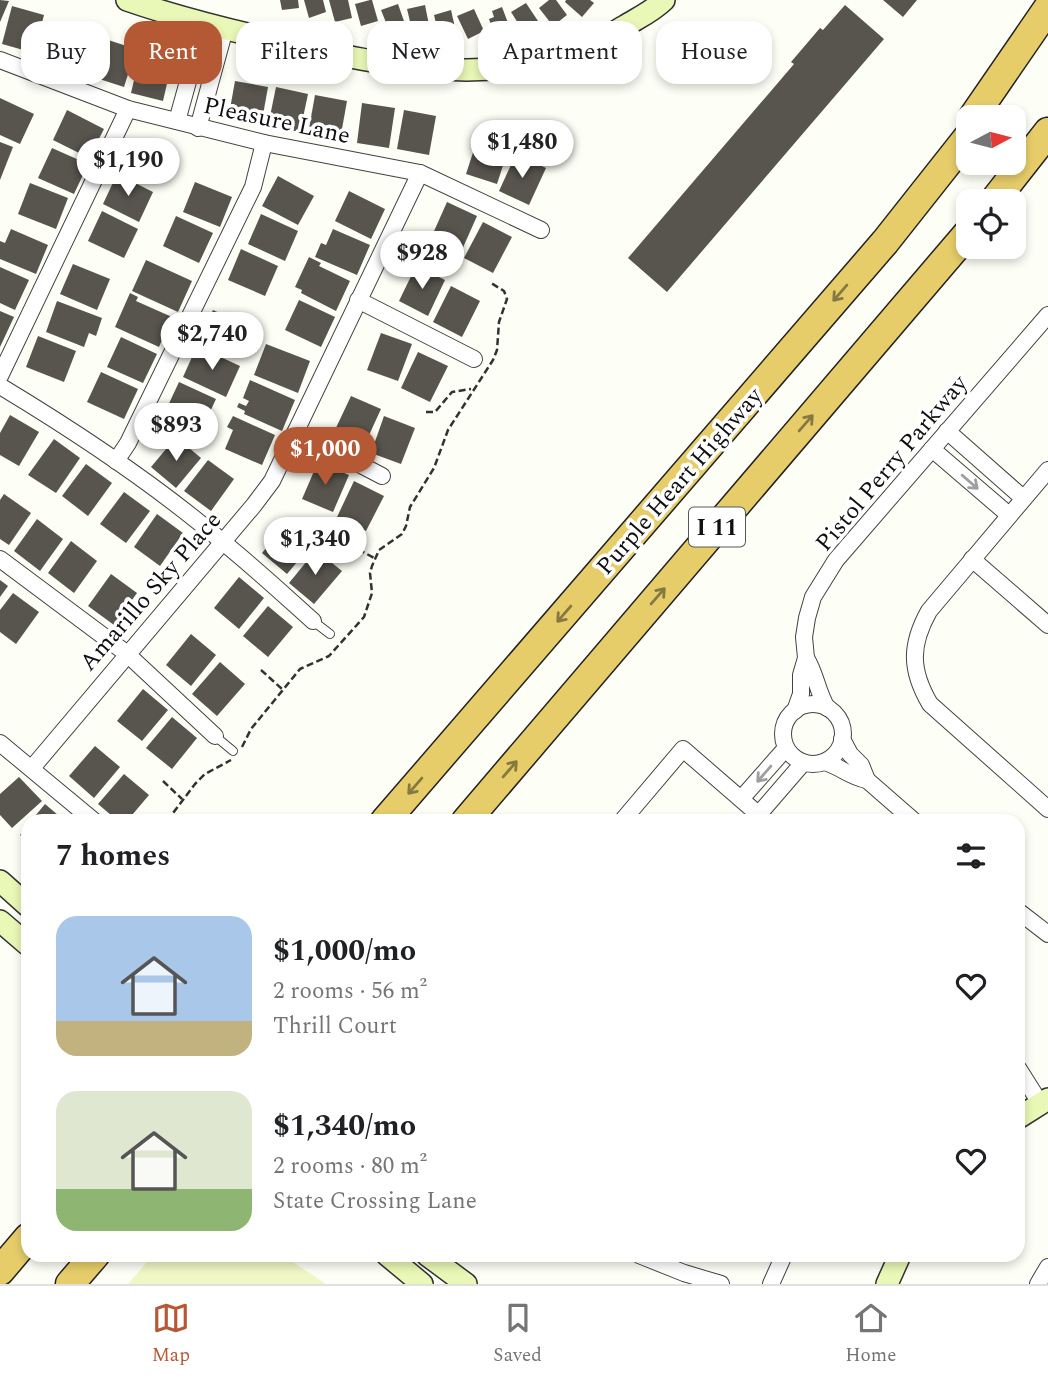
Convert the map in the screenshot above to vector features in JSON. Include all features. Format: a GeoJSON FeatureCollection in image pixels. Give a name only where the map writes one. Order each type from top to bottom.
{"type":"FeatureCollection","features":[{"type":"Feature","properties":{"kind":"highway"},"geometry":{"type":"LineString","coordinates":[[981,105],[1048,8]]}},
{"type":"Feature","properties":{"kind":"highway"},"geometry":{"type":"LineString","coordinates":[[993,105],[1048,36]]}},
{"type":"Feature","properties":{"kind":"highway"},"geometry":{"type":"LineString","coordinates":[[1003,189],[1048,132]]}},
{"type":"Feature","properties":{"kind":"highway"},"geometry":{"type":"LineString","coordinates":[[885,242],[956,141]]}},
{"type":"Feature","properties":{"kind":"highway","name":"Purple Heart Highway"},"geometry":{"type":"LineString","coordinates":[[391,814],[885,242],[956,152]]}},
{"type":"Feature","properties":{"kind":"highway","name":"I 11"},"geometry":{"type":"LineString","coordinates":[[472,814],[956,247]]}},
{"type":"Feature","properties":{"kind":"highway"},"geometry":{"type":"LineString","coordinates":[[0,1271],[21,1246]]}},
{"type":"Feature","properties":{"kind":"highway"},"geometry":{"type":"LineString","coordinates":[[70,1284],[89,1262]]}},
{"type":"Feature","properties":{"kind":"street"},"geometry":{"type":"LineString","coordinates":[[127,0],[198,21]]}},
{"type":"Feature","properties":{"kind":"street"},"geometry":{"type":"LineString","coordinates":[[222,28],[353,57],[428,69],[489,70],[535,64],[594,45],[664,0]]}},
{"type":"Feature","properties":{"kind":"street","name":"Pleasure Lane"},"geometry":{"type":"LineString","coordinates":[[0,60],[128,109],[198,128],[420,173],[541,230]]}},
{"type":"Feature","properties":{"kind":"street"},"geometry":{"type":"LineString","coordinates":[[177,121],[188,84]]}},
{"type":"Feature","properties":{"kind":"street"},"geometry":{"type":"LineString","coordinates":[[198,128],[210,86]]}},
{"type":"Feature","properties":{"kind":"street"},"geometry":{"type":"LineString","coordinates":[[0,376],[128,109]]}},
{"type":"Feature","properties":{"kind":"street"},"geometry":{"type":"LineString","coordinates":[[116,461],[133,433],[253,187],[264,143]]}},
{"type":"Feature","properties":{"kind":"street","name":"Amarillo Sky Place"},"geometry":{"type":"LineString","coordinates":[[32,768],[272,481],[420,173]]}},
{"type":"Feature","properties":{"kind":"street"},"geometry":{"type":"LineString","coordinates":[[358,300],[474,359]]}},
{"type":"Feature","properties":{"kind":"street","name":"Pistol Perry Parkway"},"geometry":{"type":"LineString","coordinates":[[794,711],[801,694],[801,675],[806,658],[804,637],[807,618],[820,584],[836,560],[1048,315]]}},
{"type":"Feature","properties":{"kind":"street"},"geometry":{"type":"LineString","coordinates":[[0,386],[116,461],[223,541],[313,621]]}},
{"type":"Feature","properties":{"kind":"street"},"geometry":{"type":"LineString","coordinates":[[296,431],[382,476]]}},
{"type":"Feature","properties":{"kind":"street"},"geometry":{"type":"LineString","coordinates":[[947,431],[1023,498]]}},
{"type":"Feature","properties":{"kind":"street"},"geometry":{"type":"LineString","coordinates":[[932,449],[1009,515]]}},
{"type":"Feature","properties":{"kind":"street"},"geometry":{"type":"LineString","coordinates":[[1048,470],[929,611],[920,626],[913,658],[921,689],[930,704],[1048,808]]}},
{"type":"Feature","properties":{"kind":"street"},"geometry":{"type":"LineString","coordinates":[[0,559],[127,653],[215,736]]}},
{"type":"Feature","properties":{"kind":"street"},"geometry":{"type":"LineString","coordinates":[[972,559],[1048,625]]}},
{"type":"Feature","properties":{"kind":"street","name":"Pistol Perry Parkway"},"geometry":{"type":"LineString","coordinates":[[806,658],[815,672],[818,694],[827,708]]}},
{"type":"Feature","properties":{"kind":"street"},"geometry":{"type":"LineString","coordinates":[[825,762],[836,753],[842,739],[843,732],[838,718],[827,708],[812,704],[794,711],[783,733],[786,748],[793,756],[803,762],[837,765],[850,777],[867,780]]}},
{"type":"Feature","properties":{"kind":"street"},"geometry":{"type":"LineString","coordinates":[[842,739],[850,754],[861,765],[867,780],[906,814]]}},
{"type":"Feature","properties":{"kind":"street"},"geometry":{"type":"LineString","coordinates":[[0,743],[86,814]]}},
{"type":"Feature","properties":{"kind":"street"},"geometry":{"type":"LineString","coordinates":[[741,799],[786,748]]}},
{"type":"Feature","properties":{"kind":"street"},"geometry":{"type":"LineString","coordinates":[[628,814],[683,749],[758,814]]}},
{"type":"Feature","properties":{"kind":"street"},"geometry":{"type":"LineString","coordinates":[[764,814],[803,762]]}},
{"type":"Feature","properties":{"kind":"street"},"geometry":{"type":"LineString","coordinates":[[0,881],[21,900]]}},
{"type":"Feature","properties":{"kind":"street"},"geometry":{"type":"LineString","coordinates":[[1025,916],[1041,929],[1048,948]]}},
{"type":"Feature","properties":{"kind":"street"},"geometry":{"type":"LineString","coordinates":[[0,921],[21,939]]}},
{"type":"Feature","properties":{"kind":"street"},"geometry":{"type":"LineString","coordinates":[[1025,1077],[1044,1101],[1025,1113]]}},
{"type":"Feature","properties":{"kind":"street"},"geometry":{"type":"LineString","coordinates":[[395,1262],[422,1284]]}},
{"type":"Feature","properties":{"kind":"street"},"geometry":{"type":"LineString","coordinates":[[436,1262],[466,1284]]}},
{"type":"Feature","properties":{"kind":"street"},"geometry":{"type":"LineString","coordinates":[[656,1262],[721,1284]]}},
{"type":"Feature","properties":{"kind":"street"},"geometry":{"type":"LineString","coordinates":[[771,1284],[781,1262]]}},
{"type":"Feature","properties":{"kind":"street"},"geometry":{"type":"LineString","coordinates":[[887,1284],[897,1262]]}},
{"type":"Feature","properties":{"kind":"street"},"geometry":{"type":"LineString","coordinates":[[1038,1284],[1048,1267]]}},
{"type":"Feature","properties":{"kind":"lane"},"geometry":{"type":"LineString","coordinates":[[202,84],[210,86]]}},
{"type":"Feature","properties":{"kind":"lane"},"geometry":{"type":"LineString","coordinates":[[313,621],[330,634]]}},
{"type":"Feature","properties":{"kind":"lane"},"geometry":{"type":"LineString","coordinates":[[215,736],[233,751]]}},
{"type":"Feature","properties":{"kind":"path"},"geometry":{"type":"LineString","coordinates":[[172,814],[205,774],[229,762],[243,747],[251,729],[300,668],[329,656],[361,622],[372,593],[370,573],[379,550],[402,534],[410,507],[434,468],[445,436],[497,350],[499,322],[507,299],[503,291],[491,283]]}},
{"type":"Feature","properties":{"kind":"path"},"geometry":{"type":"LineString","coordinates":[[426,412],[435,412],[452,392],[472,389]]}},
{"type":"Feature","properties":{"kind":"path"},"geometry":{"type":"LineString","coordinates":[[349,544],[375,559]]}},
{"type":"Feature","properties":{"kind":"path"},"geometry":{"type":"LineString","coordinates":[[261,670],[282,690]]}},
{"type":"Feature","properties":{"kind":"path"},"geometry":{"type":"LineString","coordinates":[[163,781],[182,799]]}},
{"type":"Feature","properties":{"kind":"sand"},"geometry":{"type":"Polygon","coordinates":[[[147,1262],[293,1262],[326,1284],[128,1284],[147,1262]]]}},
{"type":"Feature","properties":{"kind":"building"},"geometry":{"type":"Polygon","coordinates":[[[0,0],[9,1],[0,22],[0,0]]]}},
{"type":"Feature","properties":{"kind":"building"},"geometry":{"type":"Polygon","coordinates":[[[280,0],[298,0],[299,8],[282,10],[280,0]]]}},
{"type":"Feature","properties":{"kind":"building"},"geometry":{"type":"Polygon","coordinates":[[[304,0],[323,0],[326,12],[309,18],[304,0]]]}},
{"type":"Feature","properties":{"kind":"building"},"geometry":{"type":"Polygon","coordinates":[[[329,0],[348,0],[352,18],[335,21],[329,0]]]}},
{"type":"Feature","properties":{"kind":"building"},"geometry":{"type":"Polygon","coordinates":[[[372,0],[378,21],[367,21],[367,24],[361,26],[355,4],[372,0]]]}},
{"type":"Feature","properties":{"kind":"building"},"geometry":{"type":"Polygon","coordinates":[[[549,0],[556,0],[567,15],[559,21],[549,21],[539,8],[549,0]]]}},
{"type":"Feature","properties":{"kind":"building"},"geometry":{"type":"Polygon","coordinates":[[[566,0],[590,0],[594,3],[582,17],[566,0]]]}},
{"type":"Feature","properties":{"kind":"building"},"geometry":{"type":"Polygon","coordinates":[[[883,0],[917,0],[903,17],[883,0]]]}},
{"type":"Feature","properties":{"kind":"building"},"geometry":{"type":"Polygon","coordinates":[[[526,3],[538,21],[517,21],[511,12],[526,3]]]}},
{"type":"Feature","properties":{"kind":"building"},"geometry":{"type":"Polygon","coordinates":[[[398,4],[404,21],[385,21],[381,10],[398,4]]]}},
{"type":"Feature","properties":{"kind":"building"},"geometry":{"type":"Polygon","coordinates":[[[425,5],[428,21],[410,21],[407,9],[425,5]]]}},
{"type":"Feature","properties":{"kind":"building"},"geometry":{"type":"Polygon","coordinates":[[[845,5],[884,39],[667,292],[628,258],[794,64],[791,62],[820,28],[823,30],[845,5]]]}},
{"type":"Feature","properties":{"kind":"building"},"geometry":{"type":"Polygon","coordinates":[[[12,6],[44,15],[42,21],[21,21],[21,49],[2,44],[12,6]]]}},
{"type":"Feature","properties":{"kind":"building"},"geometry":{"type":"Polygon","coordinates":[[[502,7],[507,21],[490,21],[494,17],[492,11],[502,7]]]}},
{"type":"Feature","properties":{"kind":"building"},"geometry":{"type":"Polygon","coordinates":[[[474,9],[479,21],[478,34],[468,39],[464,21],[459,21],[457,16],[474,9]]]}},
{"type":"Feature","properties":{"kind":"building"},"geometry":{"type":"Polygon","coordinates":[[[451,10],[454,21],[435,21],[434,15],[451,10]]]}},
{"type":"Feature","properties":{"kind":"building"},"geometry":{"type":"Polygon","coordinates":[[[110,41],[124,45],[124,87],[110,82],[110,41]]]}},
{"type":"Feature","properties":{"kind":"building"},"geometry":{"type":"Polygon","coordinates":[[[235,81],[236,84],[268,87],[261,126],[228,120],[235,81]]]}},
{"type":"Feature","properties":{"kind":"building"},"geometry":{"type":"Polygon","coordinates":[[[133,84],[167,84],[163,101],[131,93],[133,84]]]}},
{"type":"Feature","properties":{"kind":"building"},"geometry":{"type":"Polygon","coordinates":[[[276,87],[308,94],[300,132],[268,126],[276,87]]]}},
{"type":"Feature","properties":{"kind":"building"},"geometry":{"type":"Polygon","coordinates":[[[315,95],[347,101],[340,140],[308,134],[315,95]]]}},
{"type":"Feature","properties":{"kind":"building"},"geometry":{"type":"Polygon","coordinates":[[[0,98],[34,114],[20,144],[0,135],[0,98]]]}},
{"type":"Feature","properties":{"kind":"building"},"geometry":{"type":"Polygon","coordinates":[[[362,103],[395,108],[389,148],[357,143],[362,103]]]}},
{"type":"Feature","properties":{"kind":"building"},"geometry":{"type":"Polygon","coordinates":[[[67,110],[104,129],[89,158],[53,140],[67,110]]]}},
{"type":"Feature","properties":{"kind":"building"},"geometry":{"type":"Polygon","coordinates":[[[404,110],[436,116],[429,155],[397,149],[404,110]]]}},
{"type":"Feature","properties":{"kind":"building"},"geometry":{"type":"Polygon","coordinates":[[[478,137],[509,147],[497,184],[466,174],[478,137]]]}},
{"type":"Feature","properties":{"kind":"building"},"geometry":{"type":"Polygon","coordinates":[[[0,142],[13,147],[0,180],[0,142]]]}},
{"type":"Feature","properties":{"kind":"building"},"geometry":{"type":"Polygon","coordinates":[[[52,148],[88,164],[74,194],[38,178],[52,148]]]}},
{"type":"Feature","properties":{"kind":"building"},"geometry":{"type":"Polygon","coordinates":[[[516,154],[546,168],[529,205],[499,191],[516,154]]]}},
{"type":"Feature","properties":{"kind":"building"},"geometry":{"type":"Polygon","coordinates":[[[117,174],[153,192],[139,222],[103,204],[117,174]]]}},
{"type":"Feature","properties":{"kind":"building"},"geometry":{"type":"Polygon","coordinates":[[[278,176],[314,196],[298,225],[262,206],[278,176]]]}},
{"type":"Feature","properties":{"kind":"building"},"geometry":{"type":"Polygon","coordinates":[[[195,182],[232,197],[220,227],[183,212],[195,182]]]}},
{"type":"Feature","properties":{"kind":"building"},"geometry":{"type":"Polygon","coordinates":[[[30,183],[68,198],[56,229],[18,214],[30,183]]]}},
{"type":"Feature","properties":{"kind":"building"},"geometry":{"type":"Polygon","coordinates":[[[349,191],[385,209],[371,239],[335,221],[349,191]]]}},
{"type":"Feature","properties":{"kind":"building"},"geometry":{"type":"Polygon","coordinates":[[[447,202],[477,216],[461,252],[431,238],[447,202]]]}},
{"type":"Feature","properties":{"kind":"building"},"geometry":{"type":"Polygon","coordinates":[[[102,211],[138,229],[124,258],[88,241],[102,211]]]}},
{"type":"Feature","properties":{"kind":"building"},"geometry":{"type":"Polygon","coordinates":[[[261,214],[298,231],[285,261],[248,244],[261,214]]]}},
{"type":"Feature","properties":{"kind":"building"},"geometry":{"type":"Polygon","coordinates":[[[176,216],[213,233],[199,263],[163,246],[176,216]]]}},
{"type":"Feature","properties":{"kind":"building"},"geometry":{"type":"Polygon","coordinates":[[[483,222],[512,237],[493,273],[464,258],[483,222]]]}},
{"type":"Feature","properties":{"kind":"building"},"geometry":{"type":"Polygon","coordinates":[[[11,229],[48,245],[36,274],[0,259],[0,241],[5,243],[11,229]]]}},
{"type":"Feature","properties":{"kind":"building"},"geometry":{"type":"Polygon","coordinates":[[[333,229],[370,245],[357,275],[315,257],[321,243],[326,245],[333,229]]]}},
{"type":"Feature","properties":{"kind":"building"},"geometry":{"type":"Polygon","coordinates":[[[241,249],[278,266],[265,296],[228,280],[241,249]]]}},
{"type":"Feature","properties":{"kind":"building"},"geometry":{"type":"Polygon","coordinates":[[[309,257],[321,263],[319,266],[350,281],[336,311],[301,293],[302,290],[295,287],[309,257]]]}},
{"type":"Feature","properties":{"kind":"building"},"geometry":{"type":"Polygon","coordinates":[[[146,260],[192,281],[178,312],[132,291],[146,260]]]}},
{"type":"Feature","properties":{"kind":"building"},"geometry":{"type":"Polygon","coordinates":[[[73,264],[110,279],[97,310],[60,294],[73,264]]]}},
{"type":"Feature","properties":{"kind":"building"},"geometry":{"type":"Polygon","coordinates":[[[416,266],[445,280],[428,316],[399,301],[416,266]]]}},
{"type":"Feature","properties":{"kind":"building"},"geometry":{"type":"Polygon","coordinates":[[[0,267],[29,280],[15,310],[0,303],[0,267]]]}},
{"type":"Feature","properties":{"kind":"building"},"geometry":{"type":"Polygon","coordinates":[[[451,286],[480,301],[462,337],[433,322],[451,286]]]}},
{"type":"Feature","properties":{"kind":"building"},"geometry":{"type":"Polygon","coordinates":[[[130,293],[138,297],[136,301],[172,317],[159,347],[115,327],[130,293]]]}},
{"type":"Feature","properties":{"kind":"building"},"geometry":{"type":"Polygon","coordinates":[[[299,300],[335,317],[321,347],[285,330],[299,300]]]}},
{"type":"Feature","properties":{"kind":"building"},"geometry":{"type":"Polygon","coordinates":[[[57,301],[102,318],[96,336],[89,333],[84,347],[46,332],[57,301]]]}},
{"type":"Feature","properties":{"kind":"building"},"geometry":{"type":"Polygon","coordinates":[[[213,310],[251,328],[237,357],[199,340],[213,310]]]}},
{"type":"Feature","properties":{"kind":"building"},"geometry":{"type":"Polygon","coordinates":[[[0,311],[14,317],[0,347],[0,311]]]}},
{"type":"Feature","properties":{"kind":"building"},"geometry":{"type":"Polygon","coordinates":[[[381,333],[412,344],[398,381],[367,370],[381,333]]]}},
{"type":"Feature","properties":{"kind":"building"},"geometry":{"type":"Polygon","coordinates":[[[38,336],[76,351],[64,382],[26,367],[38,336]]]}},
{"type":"Feature","properties":{"kind":"building"},"geometry":{"type":"Polygon","coordinates":[[[121,337],[157,354],[143,383],[107,367],[121,337]]]}},
{"type":"Feature","properties":{"kind":"building"},"geometry":{"type":"Polygon","coordinates":[[[266,344],[310,361],[298,393],[254,375],[266,344]]]}},
{"type":"Feature","properties":{"kind":"building"},"geometry":{"type":"Polygon","coordinates":[[[197,346],[240,366],[226,397],[183,377],[197,346]]]}},
{"type":"Feature","properties":{"kind":"building"},"geometry":{"type":"Polygon","coordinates":[[[418,352],[448,366],[430,402],[401,388],[418,352]]]}},
{"type":"Feature","properties":{"kind":"building"},"geometry":{"type":"Polygon","coordinates":[[[101,372],[138,389],[124,419],[87,402],[101,372]]]}},
{"type":"Feature","properties":{"kind":"building"},"geometry":{"type":"Polygon","coordinates":[[[250,380],[295,400],[282,431],[244,414],[245,411],[237,407],[239,403],[246,406],[249,401],[243,398],[250,380]]]}},
{"type":"Feature","properties":{"kind":"building"},"geometry":{"type":"Polygon","coordinates":[[[179,382],[216,399],[202,429],[165,412],[179,382]]]}},
{"type":"Feature","properties":{"kind":"building"},"geometry":{"type":"Polygon","coordinates":[[[351,396],[381,409],[364,446],[334,432],[351,396]]]}},
{"type":"Feature","properties":{"kind":"building"},"geometry":{"type":"Polygon","coordinates":[[[10,415],[39,432],[19,466],[0,455],[0,433],[10,415]]]}},
{"type":"Feature","properties":{"kind":"building"},"geometry":{"type":"Polygon","coordinates":[[[233,416],[275,435],[262,465],[225,449],[233,430],[227,427],[233,416]]]}},
{"type":"Feature","properties":{"kind":"building"},"geometry":{"type":"Polygon","coordinates":[[[384,416],[415,428],[401,464],[371,453],[384,416]]]}},
{"type":"Feature","properties":{"kind":"building"},"geometry":{"type":"Polygon","coordinates":[[[176,437],[201,458],[176,488],[151,467],[176,437]]]}},
{"type":"Feature","properties":{"kind":"building"},"geometry":{"type":"Polygon","coordinates":[[[54,439],[80,458],[56,493],[28,475],[54,439]]]}},
{"type":"Feature","properties":{"kind":"building"},"geometry":{"type":"Polygon","coordinates":[[[208,460],[234,479],[211,511],[184,491],[208,460]]]}},
{"type":"Feature","properties":{"kind":"building"},"geometry":{"type":"Polygon","coordinates":[[[318,462],[349,475],[333,512],[302,499],[318,462]]]}},
{"type":"Feature","properties":{"kind":"building"},"geometry":{"type":"Polygon","coordinates":[[[86,464],[112,483],[88,516],[62,496],[86,464]]]}},
{"type":"Feature","properties":{"kind":"building"},"geometry":{"type":"Polygon","coordinates":[[[354,481],[384,496],[366,531],[337,517],[354,481]]]}},
{"type":"Feature","properties":{"kind":"building"},"geometry":{"type":"Polygon","coordinates":[[[124,492],[150,511],[126,543],[100,524],[124,492]]]}},
{"type":"Feature","properties":{"kind":"building"},"geometry":{"type":"Polygon","coordinates":[[[4,494],[31,513],[9,545],[0,539],[0,500],[4,494]]]}},
{"type":"Feature","properties":{"kind":"building"},"geometry":{"type":"Polygon","coordinates":[[[157,514],[183,533],[160,566],[134,547],[157,514]]]}},
{"type":"Feature","properties":{"kind":"building"},"geometry":{"type":"Polygon","coordinates":[[[37,519],[63,539],[40,571],[14,551],[37,519]]]}},
{"type":"Feature","properties":{"kind":"building"},"geometry":{"type":"Polygon","coordinates":[[[288,522],[313,543],[287,574],[262,553],[288,522]]]}},
{"type":"Feature","properties":{"kind":"building"},"geometry":{"type":"Polygon","coordinates":[[[71,541],[97,561],[74,593],[48,573],[71,541]]]}},
{"type":"Feature","properties":{"kind":"building"},"geometry":{"type":"Polygon","coordinates":[[[316,550],[342,571],[314,604],[289,583],[316,550]]]}},
{"type":"Feature","properties":{"kind":"building"},"geometry":{"type":"Polygon","coordinates":[[[111,574],[137,593],[114,625],[88,606],[111,574]]]}},
{"type":"Feature","properties":{"kind":"building"},"geometry":{"type":"Polygon","coordinates":[[[239,577],[264,598],[239,629],[214,608],[239,577]]]}},
{"type":"Feature","properties":{"kind":"building"},"geometry":{"type":"Polygon","coordinates":[[[0,580],[8,586],[0,597],[0,580]]]}},
{"type":"Feature","properties":{"kind":"building"},"geometry":{"type":"Polygon","coordinates":[[[13,593],[39,612],[16,644],[0,632],[0,610],[13,593]]]}},
{"type":"Feature","properties":{"kind":"building"},"geometry":{"type":"Polygon","coordinates":[[[268,606],[293,627],[268,657],[243,636],[268,606]]]}},
{"type":"Feature","properties":{"kind":"building"},"geometry":{"type":"Polygon","coordinates":[[[191,634],[216,655],[191,686],[166,665],[191,634]]]}},
{"type":"Feature","properties":{"kind":"building"},"geometry":{"type":"Polygon","coordinates":[[[220,662],[245,684],[217,716],[192,694],[220,662]]]}},
{"type":"Feature","properties":{"kind":"building"},"geometry":{"type":"Polygon","coordinates":[[[143,689],[168,710],[142,741],[117,721],[143,689]]]}},
{"type":"Feature","properties":{"kind":"building"},"geometry":{"type":"Polygon","coordinates":[[[172,717],[197,738],[172,769],[146,748],[172,717]]]}},
{"type":"Feature","properties":{"kind":"building"},"geometry":{"type":"Polygon","coordinates":[[[95,746],[120,767],[94,798],[69,776],[95,746]]]}},
{"type":"Feature","properties":{"kind":"building"},"geometry":{"type":"Polygon","coordinates":[[[124,774],[149,795],[133,814],[110,814],[98,804],[124,774]]]}},
{"type":"Feature","properties":{"kind":"building"},"geometry":{"type":"Polygon","coordinates":[[[19,777],[42,801],[28,814],[21,814],[21,820],[12,828],[0,815],[0,794],[19,777]]]}},
{"type":"Feature","properties":{"kind":"building"},"geometry":{"type":"Polygon","coordinates":[[[45,804],[57,814],[37,814],[45,804]]]}}]}
